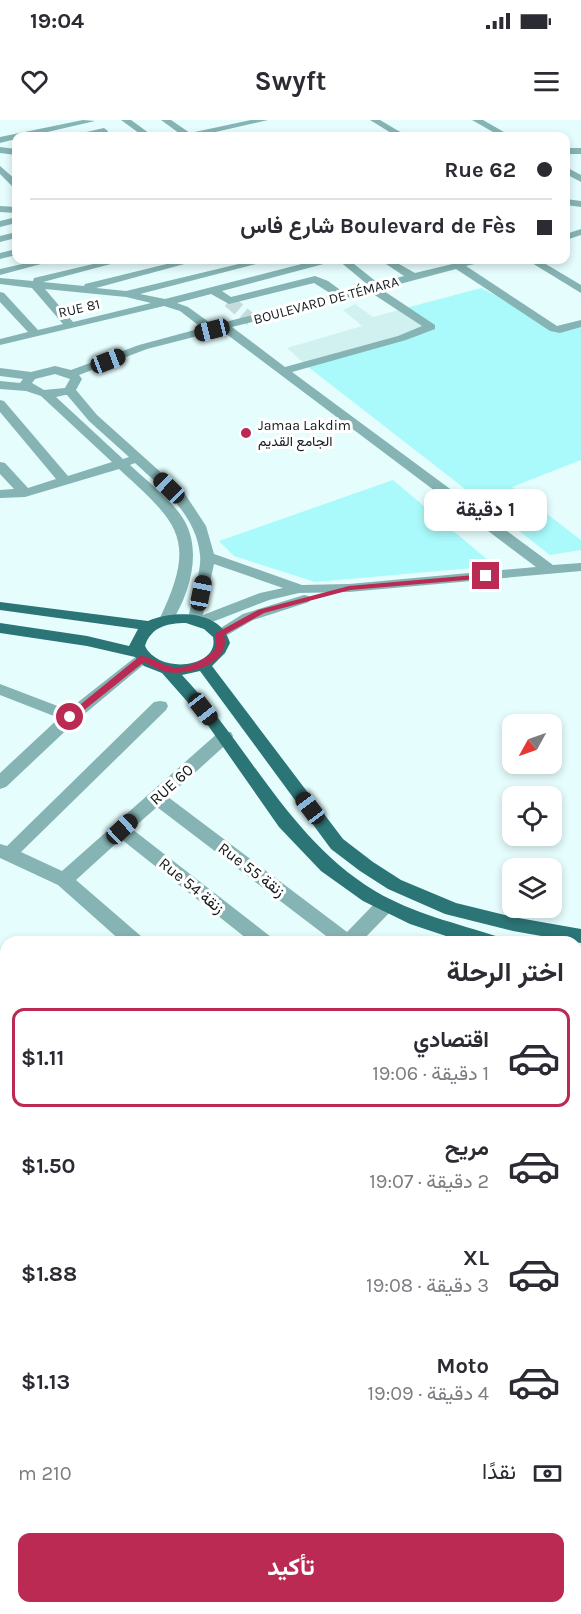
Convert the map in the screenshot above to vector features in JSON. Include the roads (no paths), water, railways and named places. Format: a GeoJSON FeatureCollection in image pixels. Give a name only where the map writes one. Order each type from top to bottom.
{"type":"FeatureCollection","features":[{"type":"Feature","properties":{"kind":"main road"},"geometry":{"type":"LineString","coordinates":[[0,606],[150,626],[166,620],[199,620],[219,634],[222,642],[219,651],[204,664],[186,669],[167,669]]}},
{"type":"Feature","properties":{"kind":"main road"},"geometry":{"type":"LineString","coordinates":[[141,656],[139,639],[150,626]]}},
{"type":"Feature","properties":{"kind":"main road"},"geometry":{"type":"LineString","coordinates":[[0,628],[87,641],[141,656],[167,669],[193,695],[306,847],[340,878],[417,921],[471,936]]}},
{"type":"Feature","properties":{"kind":"main road"},"geometry":{"type":"LineString","coordinates":[[204,664],[337,844],[356,861],[408,893],[437,906],[482,919],[581,936]]}},
{"type":"Feature","properties":{"kind":"street"},"geometry":{"type":"LineString","coordinates":[[39,132],[91,120],[106,132]]}},
{"type":"Feature","properties":{"kind":"street"},"geometry":{"type":"LineString","coordinates":[[125,120],[142,132]]}},
{"type":"Feature","properties":{"kind":"street"},"geometry":{"type":"LineString","coordinates":[[165,120],[182,132]]}},
{"type":"Feature","properties":{"kind":"street"},"geometry":{"type":"LineString","coordinates":[[202,120],[217,130]]}},
{"type":"Feature","properties":{"kind":"street"},"geometry":{"type":"LineString","coordinates":[[207,132],[241,122],[264,120]]}},
{"type":"Feature","properties":{"kind":"street"},"geometry":{"type":"LineString","coordinates":[[374,120],[395,132]]}},
{"type":"Feature","properties":{"kind":"street"},"geometry":{"type":"LineString","coordinates":[[476,120],[498,132]]}},
{"type":"Feature","properties":{"kind":"street"},"geometry":{"type":"LineString","coordinates":[[486,126],[497,123]]}},
{"type":"Feature","properties":{"kind":"street"},"geometry":{"type":"LineString","coordinates":[[0,169],[12,179]]}},
{"type":"Feature","properties":{"kind":"street"},"geometry":{"type":"LineString","coordinates":[[0,272],[34,264]]}},
{"type":"Feature","properties":{"kind":"street"},"geometry":{"type":"LineString","coordinates":[[30,284],[107,264]]}},
{"type":"Feature","properties":{"kind":"street"},"geometry":{"type":"LineString","coordinates":[[151,264],[173,281]]}},
{"type":"Feature","properties":{"kind":"street"},"geometry":{"type":"LineString","coordinates":[[78,289],[178,264]]}},
{"type":"Feature","properties":{"kind":"street"},"geometry":{"type":"LineString","coordinates":[[126,294],[248,264]]}},
{"type":"Feature","properties":{"kind":"street","name":"RUE 81"},"geometry":{"type":"LineString","coordinates":[[0,342],[109,317],[312,264]]}},
{"type":"Feature","properties":{"kind":"street"},"geometry":{"type":"LineString","coordinates":[[283,370],[402,338],[431,327],[375,287],[348,264]]}},
{"type":"Feature","properties":{"kind":"street"},"geometry":{"type":"LineString","coordinates":[[392,264],[413,277]]}},
{"type":"Feature","properties":{"kind":"street","name":"BOULEVARD DE TÉMARA"},"geometry":{"type":"LineString","coordinates":[[72,374],[144,347],[461,264]]}},
{"type":"Feature","properties":{"kind":"street"},"geometry":{"type":"LineString","coordinates":[[539,264],[581,290]]}},
{"type":"Feature","properties":{"kind":"street"},"geometry":{"type":"LineString","coordinates":[[457,265],[554,329],[560,330],[581,323]]}},
{"type":"Feature","properties":{"kind":"street"},"geometry":{"type":"LineString","coordinates":[[213,290],[228,302],[315,279],[324,282],[342,296]]}},
{"type":"Feature","properties":{"kind":"street"},"geometry":{"type":"LineString","coordinates":[[0,281],[126,294],[165,302],[184,309],[283,370],[550,570]]}},
{"type":"Feature","properties":{"kind":"street"},"geometry":{"type":"LineString","coordinates":[[30,284],[71,326]]}},
{"type":"Feature","properties":{"kind":"street"},"geometry":{"type":"LineString","coordinates":[[78,289],[109,317]]}},
{"type":"Feature","properties":{"kind":"street"},"geometry":{"type":"LineString","coordinates":[[0,295],[36,334]]}},
{"type":"Feature","properties":{"kind":"street"},"geometry":{"type":"LineString","coordinates":[[0,385],[30,382],[55,370],[72,374],[76,382],[70,390],[58,394],[45,394]]}},
{"type":"Feature","properties":{"kind":"street"},"geometry":{"type":"LineString","coordinates":[[0,372],[30,382],[45,394],[171,510],[183,532],[186,567],[180,591],[166,620]]}},
{"type":"Feature","properties":{"kind":"street"},"geometry":{"type":"LineString","coordinates":[[70,390],[87,411],[180,497],[191,511],[199,526],[208,557],[199,620],[265,596],[299,589],[349,588],[581,567]]}},
{"type":"Feature","properties":{"kind":"street"},"geometry":{"type":"LineString","coordinates":[[0,404],[65,481]]}},
{"type":"Feature","properties":{"kind":"street"},"geometry":{"type":"LineString","coordinates":[[0,494],[25,493],[137,459]]}},
{"type":"Feature","properties":{"kind":"street"},"geometry":{"type":"LineString","coordinates":[[0,466],[25,493]]}},
{"type":"Feature","properties":{"kind":"street"},"geometry":{"type":"LineString","coordinates":[[208,557],[299,589]]}},
{"type":"Feature","properties":{"kind":"street"},"geometry":{"type":"LineString","coordinates":[[219,634],[261,612],[349,588]]}},
{"type":"Feature","properties":{"kind":"street"},"geometry":{"type":"LineString","coordinates":[[0,783],[70,717],[141,656]]}},
{"type":"Feature","properties":{"kind":"street"},"geometry":{"type":"LineString","coordinates":[[0,689],[70,717]]}},
{"type":"Feature","properties":{"kind":"street"},"geometry":{"type":"LineString","coordinates":[[128,936],[64,880],[5,852],[160,706]]}},
{"type":"Feature","properties":{"kind":"street","name":"RUE 60"},"geometry":{"type":"LineString","coordinates":[[64,880],[225,736]]}},
{"type":"Feature","properties":{"kind":"street","name":"Rue 55 زنقة"},"geometry":{"type":"LineString","coordinates":[[156,797],[340,936]]}},
{"type":"Feature","properties":{"kind":"street","name":"Rue 54 زنقة"},"geometry":{"type":"LineString","coordinates":[[122,829],[256,936]]}},
{"type":"Feature","properties":{"kind":"street"},"geometry":{"type":"LineString","coordinates":[[354,936],[385,905]]}},
{"type":"Feature","properties":{"kind":"tunnel"},"geometry":{"type":"LineString","coordinates":[[229,301],[251,320]]}},
{"type":"Feature","properties":{"kind":"place","name":"Jamaa Lakdim الجامع القديم"},"geometry":{"type":"Point","coordinates":[246,433]}}]}
